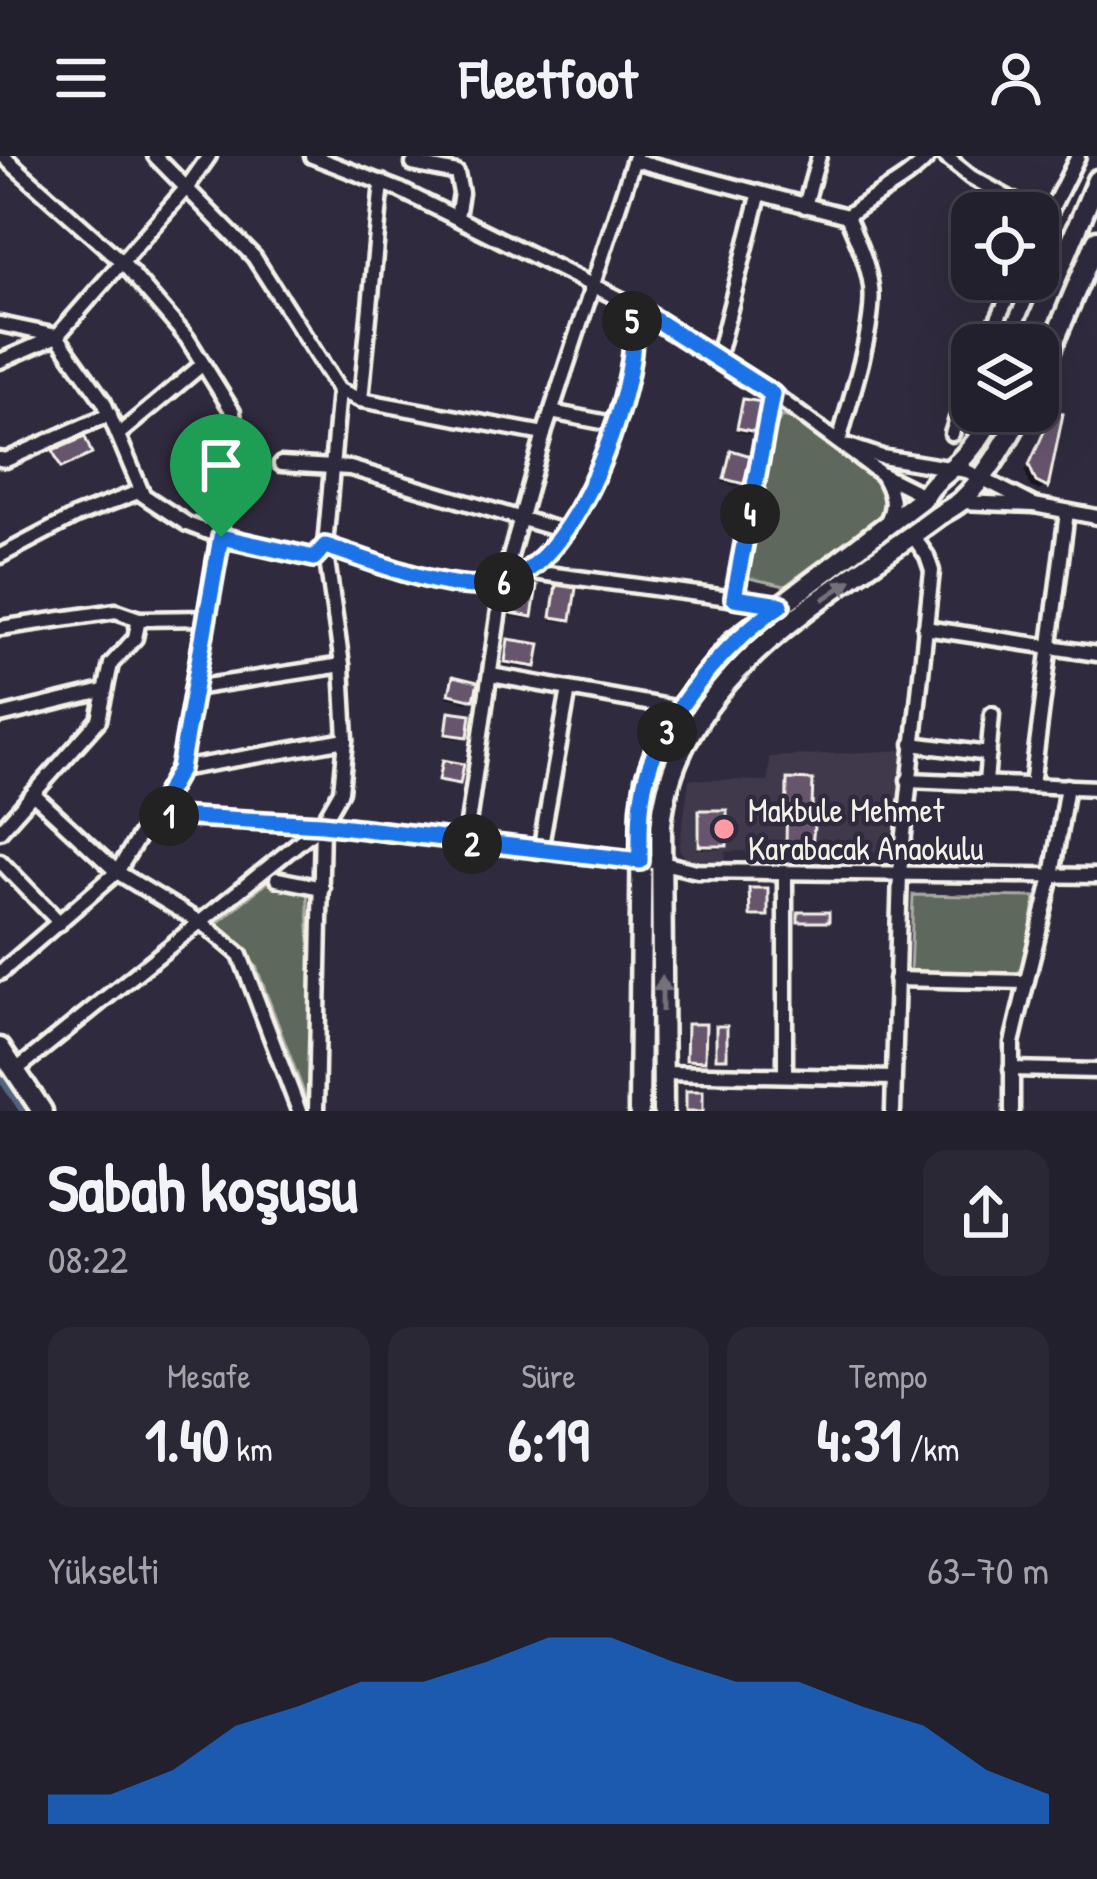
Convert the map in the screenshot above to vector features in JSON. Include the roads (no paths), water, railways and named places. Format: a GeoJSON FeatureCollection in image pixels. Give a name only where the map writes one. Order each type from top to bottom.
{"type":"FeatureCollection","features":[{"type":"Feature","properties":{"kind":"main road"},"geometry":{"type":"LineString","coordinates":[[1037,324],[1097,180]]}},
{"type":"Feature","properties":{"kind":"main road"},"geometry":{"type":"LineString","coordinates":[[1059,337],[1090,277],[1097,240]]}},
{"type":"Feature","properties":{"kind":"main road"},"geometry":{"type":"LineString","coordinates":[[639,1111],[640,861],[646,779],[680,709],[734,641],[925,496],[980,432]]}},
{"type":"Feature","properties":{"kind":"main road"},"geometry":{"type":"LineString","coordinates":[[663,1111],[662,863],[664,797],[670,772],[697,723],[763,644],[960,502],[1010,432]]}},
{"type":"Feature","properties":{"kind":"main road"},"geometry":{"type":"LineString","coordinates":[[953,467],[965,484],[960,502]]}},
{"type":"Feature","properties":{"kind":"main road"},"geometry":{"type":"LineString","coordinates":[[925,496],[942,513]]}},
{"type":"Feature","properties":{"kind":"main road"},"geometry":{"type":"LineString","coordinates":[[0,1048],[42,1111]]}},
{"type":"Feature","properties":{"kind":"street"},"geometry":{"type":"LineString","coordinates":[[0,973],[117,872],[180,769],[235,439],[233,412],[187,338],[121,261],[2,156]]}},
{"type":"Feature","properties":{"kind":"street"},"geometry":{"type":"LineString","coordinates":[[155,156],[254,257],[339,390],[361,400],[544,434]]}},
{"type":"Feature","properties":{"kind":"street"},"geometry":{"type":"LineString","coordinates":[[0,361],[57,336],[206,160],[222,156]]}},
{"type":"Feature","properties":{"kind":"street"},"geometry":{"type":"LineString","coordinates":[[312,156],[400,190],[632,305],[772,394],[881,474],[925,496]]}},
{"type":"Feature","properties":{"kind":"street"},"geometry":{"type":"LineString","coordinates":[[805,206],[819,156]]}},
{"type":"Feature","properties":{"kind":"street"},"geometry":{"type":"LineString","coordinates":[[848,216],[874,194],[913,175],[928,156]]}},
{"type":"Feature","properties":{"kind":"street"},"geometry":{"type":"LineString","coordinates":[[945,156],[998,192]]}},
{"type":"Feature","properties":{"kind":"street"},"geometry":{"type":"LineString","coordinates":[[1055,192],[1078,156]]}},
{"type":"Feature","properties":{"kind":"street"},"geometry":{"type":"LineString","coordinates":[[465,844],[503,583],[544,434],[634,158],[759,196],[848,216]]}},
{"type":"Feature","properties":{"kind":"street"},"geometry":{"type":"LineString","coordinates":[[400,190],[414,160],[457,173],[461,193],[457,217]]}},
{"type":"Feature","properties":{"kind":"street"},"geometry":{"type":"LineString","coordinates":[[361,400],[382,182]]}},
{"type":"Feature","properties":{"kind":"street"},"geometry":{"type":"LineString","coordinates":[[718,358],[759,196]]}},
{"type":"Feature","properties":{"kind":"street"},"geometry":{"type":"LineString","coordinates":[[839,442],[871,310],[872,287],[848,216]]}},
{"type":"Feature","properties":{"kind":"street"},"geometry":{"type":"LineString","coordinates":[[325,546],[446,583],[503,583],[525,571],[566,532],[594,481],[631,361],[632,305]]}},
{"type":"Feature","properties":{"kind":"street"},"geometry":{"type":"LineString","coordinates":[[0,324],[57,336],[110,414],[141,491],[187,524],[221,537],[314,558],[325,546]]}},
{"type":"Feature","properties":{"kind":"street"},"geometry":{"type":"LineString","coordinates":[[119,434],[203,364]]}},
{"type":"Feature","properties":{"kind":"street"},"geometry":{"type":"LineString","coordinates":[[15,1071],[322,824],[341,790],[346,740],[342,665],[325,546],[339,390]]}},
{"type":"Feature","properties":{"kind":"street"},"geometry":{"type":"LineString","coordinates":[[734,598],[772,394]]}},
{"type":"Feature","properties":{"kind":"street"},"geometry":{"type":"LineString","coordinates":[[551,412],[613,424]]}},
{"type":"Feature","properties":{"kind":"street"},"geometry":{"type":"LineString","coordinates":[[0,459],[110,414]]}},
{"type":"Feature","properties":{"kind":"street"},"geometry":{"type":"LineString","coordinates":[[839,442],[882,458],[953,467],[1034,505]]}},
{"type":"Feature","properties":{"kind":"street"},"geometry":{"type":"LineString","coordinates":[[281,464],[350,468],[566,532]]}},
{"type":"Feature","properties":{"kind":"street"},"geometry":{"type":"LineString","coordinates":[[881,474],[892,503],[883,529]]}},
{"type":"Feature","properties":{"kind":"street"},"geometry":{"type":"LineString","coordinates":[[0,556],[76,516],[141,491]]}},
{"type":"Feature","properties":{"kind":"street"},"geometry":{"type":"LineString","coordinates":[[960,502],[1034,505],[1097,517]]}},
{"type":"Feature","properties":{"kind":"street"},"geometry":{"type":"LineString","coordinates":[[1031,785],[1067,512]]}},
{"type":"Feature","properties":{"kind":"street"},"geometry":{"type":"LineString","coordinates":[[893,1111],[900,872],[932,572],[913,536]]}},
{"type":"Feature","properties":{"kind":"street"},"geometry":{"type":"LineString","coordinates":[[525,571],[781,605]]}},
{"type":"Feature","properties":{"kind":"street"},"geometry":{"type":"LineString","coordinates":[[0,628],[116,611],[139,619],[207,618]]}},
{"type":"Feature","properties":{"kind":"street"},"geometry":{"type":"LineString","coordinates":[[0,831],[100,720],[111,664],[135,638],[139,619]]}},
{"type":"Feature","properties":{"kind":"street"},"geometry":{"type":"LineString","coordinates":[[925,628],[1097,654]]}},
{"type":"Feature","properties":{"kind":"street"},"geometry":{"type":"LineString","coordinates":[[194,688],[342,665]]}},
{"type":"Feature","properties":{"kind":"street"},"geometry":{"type":"LineString","coordinates":[[491,675],[680,709]]}},
{"type":"Feature","properties":{"kind":"street"},"geometry":{"type":"LineString","coordinates":[[541,851],[569,689]]}},
{"type":"Feature","properties":{"kind":"street"},"geometry":{"type":"LineString","coordinates":[[0,716],[103,691]]}},
{"type":"Feature","properties":{"kind":"street"},"geometry":{"type":"LineString","coordinates":[[986,782],[992,714]]}},
{"type":"Feature","properties":{"kind":"street"},"geometry":{"type":"LineString","coordinates":[[180,769],[346,740]]}},
{"type":"Feature","properties":{"kind":"street"},"geometry":{"type":"LineString","coordinates":[[912,744],[988,754]]}},
{"type":"Feature","properties":{"kind":"street"},"geometry":{"type":"LineString","coordinates":[[908,780],[1097,788]]}},
{"type":"Feature","properties":{"kind":"street"},"geometry":{"type":"LineString","coordinates":[[1012,1111],[1011,1069],[1024,982],[1052,876],[1067,787]]}},
{"type":"Feature","properties":{"kind":"street"},"geometry":{"type":"LineString","coordinates":[[33,794],[117,872],[202,924],[240,955],[298,1111]]}},
{"type":"Feature","properties":{"kind":"street"},"geometry":{"type":"LineString","coordinates":[[154,815],[322,824],[662,863],[698,872],[1097,876]]}},
{"type":"Feature","properties":{"kind":"street"},"geometry":{"type":"LineString","coordinates":[[316,1111],[322,824]]}},
{"type":"Feature","properties":{"kind":"street"},"geometry":{"type":"LineString","coordinates":[[0,861],[60,923]]}},
{"type":"Feature","properties":{"kind":"street"},"geometry":{"type":"LineString","coordinates":[[785,872],[785,1073]]}},
{"type":"Feature","properties":{"kind":"street"},"geometry":{"type":"LineString","coordinates":[[278,880],[322,888]]}},
{"type":"Feature","properties":{"kind":"street"},"geometry":{"type":"LineString","coordinates":[[896,979],[1024,982]]}},
{"type":"Feature","properties":{"kind":"street"},"geometry":{"type":"LineString","coordinates":[[1011,1069],[1097,1071]]}},
{"type":"Feature","properties":{"kind":"street"},"geometry":{"type":"LineString","coordinates":[[663,1073],[893,1078]]}},
{"type":"Feature","properties":{"kind":"waterway"},"geometry":{"type":"LineString","coordinates":[[0,1074],[25,1111]]}},
{"type":"Feature","properties":{"kind":"place","name":"Makbule Mehmet Karabacak Anaokulu"},"geometry":{"type":"Point","coordinates":[724,829]}}]}
